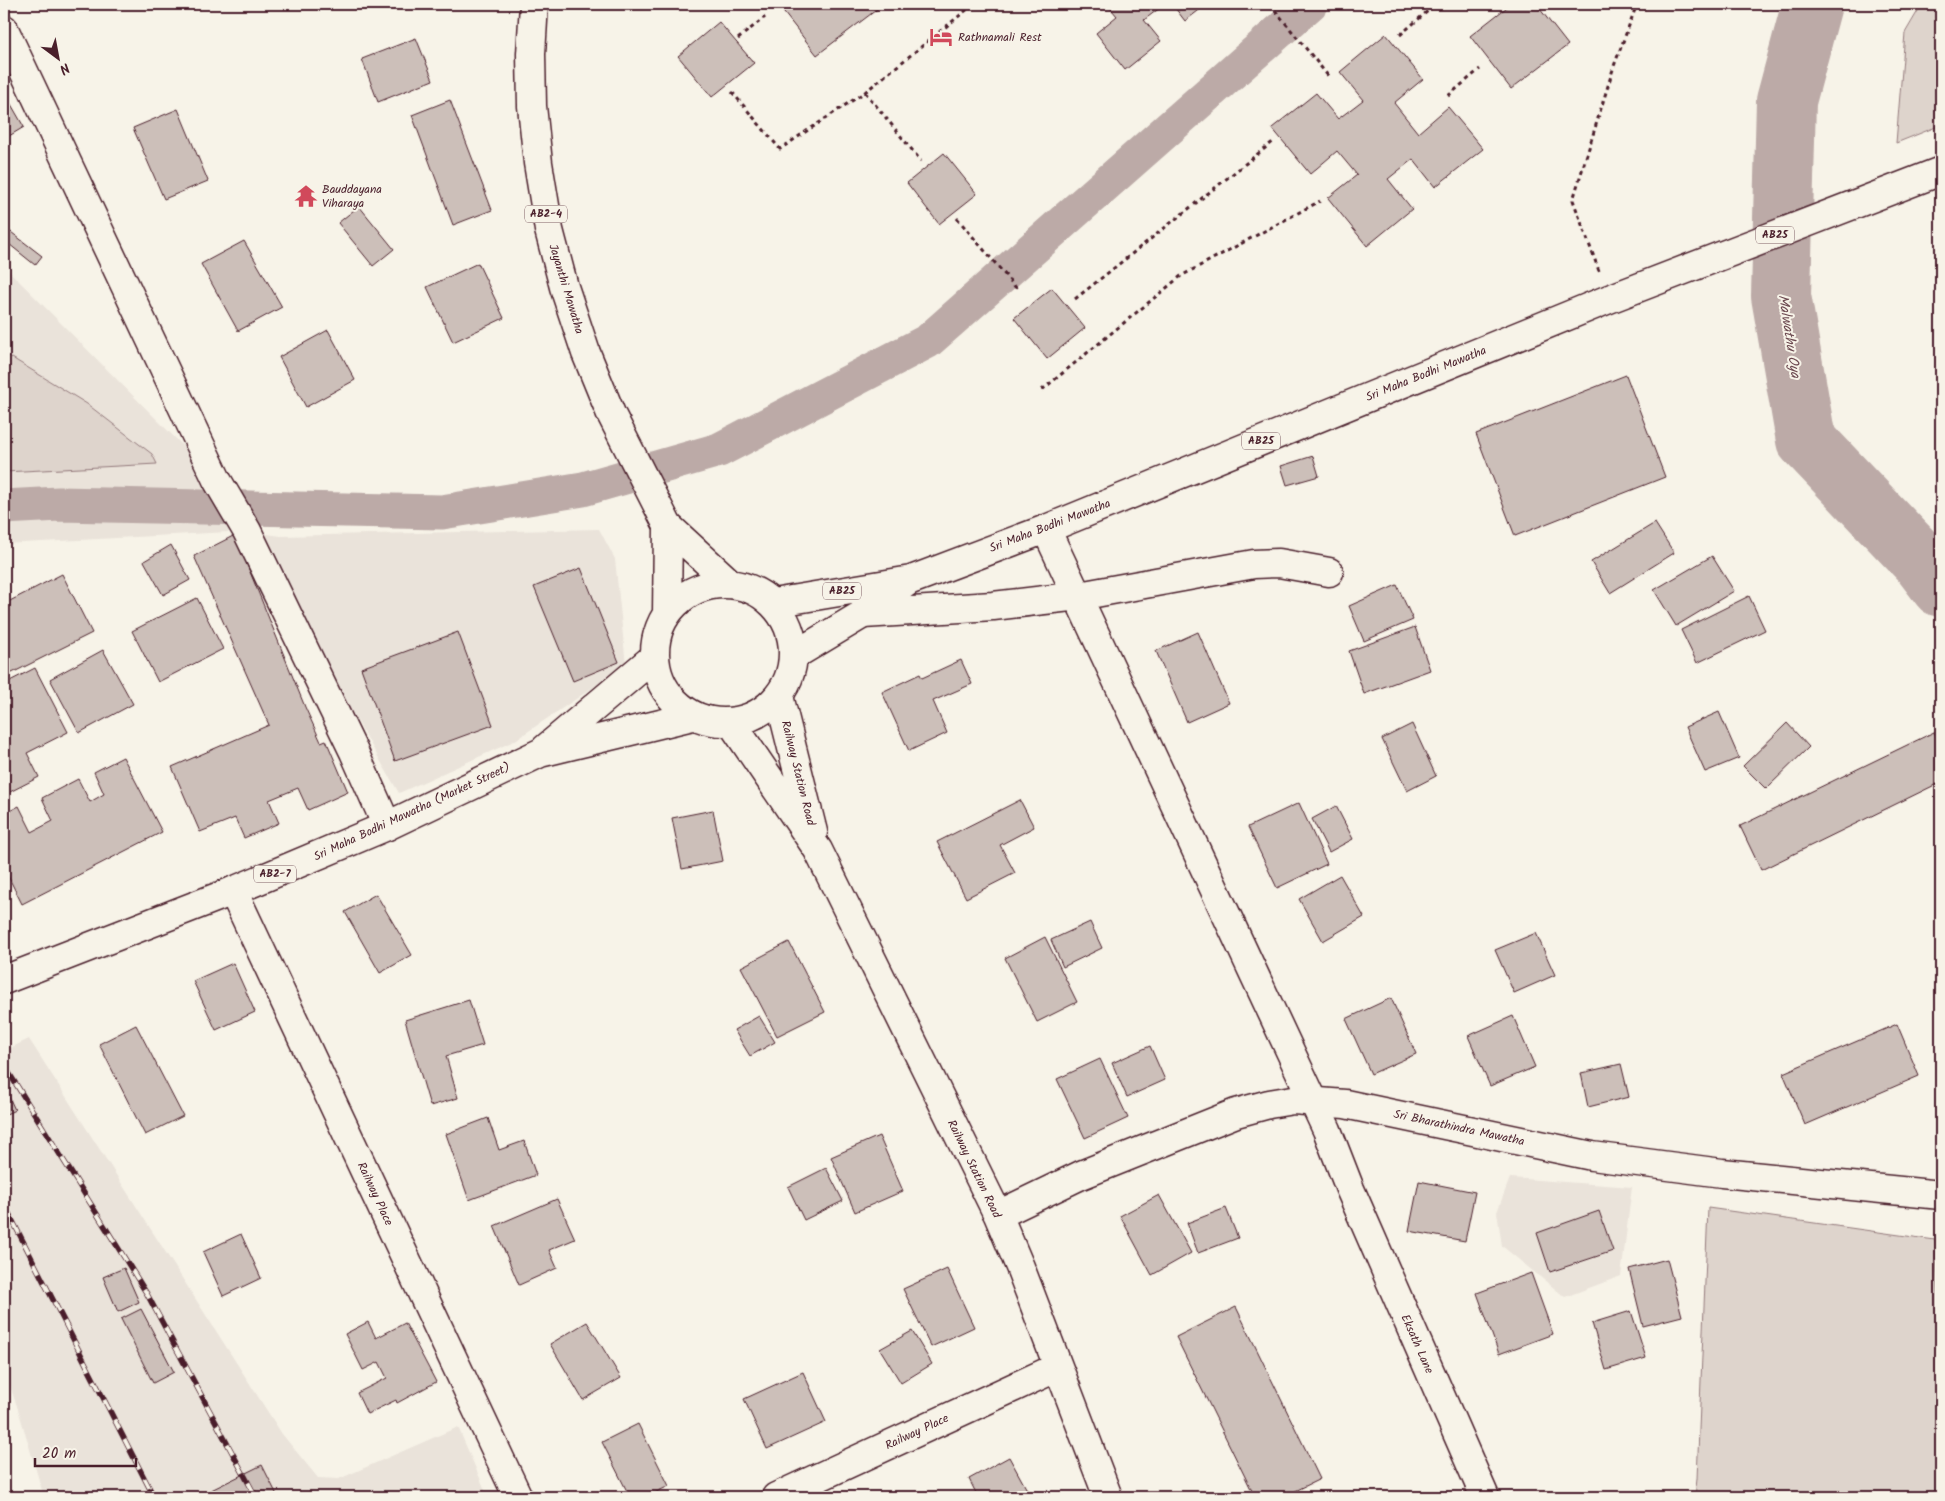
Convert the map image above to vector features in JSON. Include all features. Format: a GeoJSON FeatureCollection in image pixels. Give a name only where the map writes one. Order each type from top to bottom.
{"type":"FeatureCollection","features":[{"type":"Feature","properties":{"kind":"main road","name":"Jayanthi Mawatha"},"geometry":{"type":"LineString","coordinates":[[534,4],[531,54],[532,106],[538,164],[549,230],[564,287],[611,414],[668,526],[731,584]]}},
{"type":"Feature","properties":{"kind":"main road"},"geometry":{"type":"LineString","coordinates":[[4,29],[217,480],[247,531],[388,826]]}},
{"type":"Feature","properties":{"kind":"main road","name":"Sri Maha Bodhi Mawatha"},"geometry":{"type":"LineString","coordinates":[[773,604],[911,580],[1046,529],[1609,299],[1941,171]]}},
{"type":"Feature","properties":{"kind":"main road","name":"Jayanthi Mawatha"},"geometry":{"type":"LineString","coordinates":[[667,614],[668,526]]}},
{"type":"Feature","properties":{"kind":"main road","name":"Eksath Lane"},"geometry":{"type":"LineString","coordinates":[[1046,529],[1079,596],[1327,1130],[1350,1189],[1485,1497]]}},
{"type":"Feature","properties":{"kind":"main road"},"geometry":{"type":"LineString","coordinates":[[863,614],[993,606],[1079,596],[1254,564],[1279,563],[1329,572]]}},
{"type":"Feature","properties":{"kind":"main road","name":"Sri Maha Bodhi Mawatha"},"geometry":{"type":"LineString","coordinates":[[793,656],[863,614],[911,580]]}},
{"type":"Feature","properties":{"kind":"main road"},"geometry":{"type":"LineString","coordinates":[[731,584],[753,591],[773,604],[782,614],[789,627],[793,656],[789,676],[779,696],[758,714],[731,722],[712,722],[693,716],[678,706],[665,692],[657,675],[654,657],[655,642],[659,627],[679,600],[695,590],[713,585],[731,584]]}},
{"type":"Feature","properties":{"kind":"main road","name":"Sri Maha Bodhi Mawatha (Market Street)"},"geometry":{"type":"LineString","coordinates":[[540,753],[654,657]]}},
{"type":"Feature","properties":{"kind":"main road","name":"Railway Station Road"},"geometry":{"type":"LineString","coordinates":[[779,696],[818,850]]}},
{"type":"Feature","properties":{"kind":"main road","name":"Sri Maha Bodhi Mawatha (Market Street)"},"geometry":{"type":"LineString","coordinates":[[4,980],[233,891],[388,826],[540,753],[693,716]]}},
{"type":"Feature","properties":{"kind":"main road","name":"Railway Station Road"},"geometry":{"type":"LineString","coordinates":[[731,722],[818,850],[998,1215],[1020,1267],[1108,1497]]}},
{"type":"Feature","properties":{"kind":"main road","name":"Railway Place"},"geometry":{"type":"LineString","coordinates":[[233,891],[518,1497]]}},
{"type":"Feature","properties":{"kind":"main road","name":"Sri Bharathindra Mawatha"},"geometry":{"type":"LineString","coordinates":[[998,1215],[1081,1175],[1236,1114],[1268,1104],[1293,1100],[1345,1104],[1592,1156],[1722,1173],[1941,1195]]}},
{"type":"Feature","properties":{"kind":"main road","name":"Railway Place"},"geometry":{"type":"LineString","coordinates":[[776,1497],[1058,1367]]}},
{"type":"Feature","properties":{"kind":"path"},"geometry":{"type":"LineString","coordinates":[[732,92],[780,149],[865,92],[974,4]]}},
{"type":"Feature","properties":{"kind":"path"},"geometry":{"type":"LineString","coordinates":[[1270,4],[1328,77]]}},
{"type":"Feature","properties":{"kind":"path"},"geometry":{"type":"LineString","coordinates":[[1400,35],[1436,4]]}},
{"type":"Feature","properties":{"kind":"path"},"geometry":{"type":"LineString","coordinates":[[1609,299],[1573,200],[1614,66],[1637,4]]}},
{"type":"Feature","properties":{"kind":"path"},"geometry":{"type":"LineString","coordinates":[[738,39],[765,17]]}},
{"type":"Feature","properties":{"kind":"path"},"geometry":{"type":"LineString","coordinates":[[1448,96],[1480,69]]}},
{"type":"Feature","properties":{"kind":"path"},"geometry":{"type":"LineString","coordinates":[[865,92],[921,161]]}},
{"type":"Feature","properties":{"kind":"path"},"geometry":{"type":"LineString","coordinates":[[1075,299],[1274,141]]}},
{"type":"Feature","properties":{"kind":"path"},"geometry":{"type":"LineString","coordinates":[[1042,390],[1181,276],[1320,201]]}},
{"type":"Feature","properties":{"kind":"path"},"geometry":{"type":"LineString","coordinates":[[957,218],[1017,289]]}},
{"type":"Feature","properties":{"kind":"shaded area"},"geometry":{"type":"Polygon","coordinates":[[[1922,4],[1941,4],[1941,125],[1896,143],[1905,33],[1922,4]]]}},
{"type":"Feature","properties":{"kind":"shaded area"},"geometry":{"type":"Polygon","coordinates":[[[4,266],[217,480],[247,531],[4,544],[4,266]]]}},
{"type":"Feature","properties":{"kind":"shaded area"},"geometry":{"type":"Polygon","coordinates":[[[4,353],[87,404],[152,454],[157,464],[4,472],[4,353]]]}},
{"type":"Feature","properties":{"kind":"shaded area"},"geometry":{"type":"Polygon","coordinates":[[[599,529],[615,559],[626,665],[514,741],[399,793],[247,531],[281,536],[599,529]]]}},
{"type":"Feature","properties":{"kind":"shaded area"},"geometry":{"type":"Polygon","coordinates":[[[29,1039],[282,1434],[318,1478],[339,1479],[458,1427],[488,1497],[44,1497],[4,1369],[4,1051],[29,1039]]]}},
{"type":"Feature","properties":{"kind":"shaded area"},"geometry":{"type":"Polygon","coordinates":[[[1510,1178],[1632,1187],[1621,1276],[1565,1297],[1502,1246],[1497,1212],[1510,1178]]]}},
{"type":"Feature","properties":{"kind":"shaded area"},"geometry":{"type":"Polygon","coordinates":[[[1708,1208],[1935,1240],[1941,1336],[1941,1497],[1695,1497],[1708,1208]]]}},
{"type":"Feature","properties":{"kind":"building"},"geometry":{"type":"Polygon","coordinates":[[[777,4],[884,4],[817,55],[777,4]]]}},
{"type":"Feature","properties":{"kind":"building"},"geometry":{"type":"Polygon","coordinates":[[[1107,4],[1165,4],[1144,20],[1161,41],[1125,70],[1096,33],[1117,16],[1107,4]]]}},
{"type":"Feature","properties":{"kind":"building"},"geometry":{"type":"Polygon","coordinates":[[[1172,4],[1207,4],[1185,21],[1172,4]]]}},
{"type":"Feature","properties":{"kind":"building"},"geometry":{"type":"Polygon","coordinates":[[[1511,4],[1536,4],[1568,45],[1511,89],[1470,36],[1511,4]]]}},
{"type":"Feature","properties":{"kind":"building"},"geometry":{"type":"Polygon","coordinates":[[[719,22],[754,63],[712,97],[678,56],[719,22]]]}},
{"type":"Feature","properties":{"kind":"building"},"geometry":{"type":"Polygon","coordinates":[[[1386,34],[1423,79],[1394,103],[1418,133],[1448,107],[1483,149],[1435,187],[1413,159],[1388,179],[1412,209],[1367,246],[1328,198],[1357,175],[1337,151],[1310,174],[1272,128],[1316,93],[1338,119],[1363,100],[1340,72],[1386,34]]]}},
{"type":"Feature","properties":{"kind":"building"},"geometry":{"type":"Polygon","coordinates":[[[416,38],[433,80],[378,102],[362,59],[416,38]]]}},
{"type":"Feature","properties":{"kind":"building"},"geometry":{"type":"Polygon","coordinates":[[[4,92],[24,127],[4,139],[4,92]]]}},
{"type":"Feature","properties":{"kind":"building"},"geometry":{"type":"Polygon","coordinates":[[[450,100],[492,210],[453,225],[412,115],[450,100]]]}},
{"type":"Feature","properties":{"kind":"building"},"geometry":{"type":"Polygon","coordinates":[[[178,109],[208,181],[164,199],[133,128],[178,109]]]}},
{"type":"Feature","properties":{"kind":"building"},"geometry":{"type":"Polygon","coordinates":[[[944,153],[977,194],[939,224],[907,183],[944,153]]]}},
{"type":"Feature","properties":{"kind":"building"},"geometry":{"type":"Polygon","coordinates":[[[359,206],[394,249],[373,266],[338,223],[359,206]]]}},
{"type":"Feature","properties":{"kind":"building"},"geometry":{"type":"Polygon","coordinates":[[[7,229],[42,256],[35,265],[4,240],[4,233],[7,229]]]}},
{"type":"Feature","properties":{"kind":"building"},"geometry":{"type":"Polygon","coordinates":[[[244,241],[282,307],[238,331],[201,264],[244,241]]]}},
{"type":"Feature","properties":{"kind":"building"},"geometry":{"type":"Polygon","coordinates":[[[478,263],[504,318],[453,342],[427,287],[478,263]]]}},
{"type":"Feature","properties":{"kind":"building"},"geometry":{"type":"Polygon","coordinates":[[[1052,288],[1085,328],[1047,359],[1014,318],[1052,288]]]}},
{"type":"Feature","properties":{"kind":"building"},"geometry":{"type":"Polygon","coordinates":[[[328,330],[355,380],[306,407],[279,357],[328,330]]]}},
{"type":"Feature","properties":{"kind":"building"},"geometry":{"type":"Polygon","coordinates":[[[1626,375],[1665,477],[1515,536],[1476,434],[1626,375]]]}},
{"type":"Feature","properties":{"kind":"building"},"geometry":{"type":"Polygon","coordinates":[[[1313,456],[1319,476],[1287,485],[1281,466],[1313,456]]]}},
{"type":"Feature","properties":{"kind":"building"},"geometry":{"type":"Polygon","coordinates":[[[1655,523],[1674,553],[1610,593],[1591,562],[1655,523]]]}},
{"type":"Feature","properties":{"kind":"building"},"geometry":{"type":"Polygon","coordinates":[[[235,535],[305,707],[321,742],[326,740],[348,792],[308,810],[298,788],[269,800],[279,823],[244,838],[235,818],[200,832],[172,767],[269,725],[194,556],[235,535]]]}},
{"type":"Feature","properties":{"kind":"building"},"geometry":{"type":"Polygon","coordinates":[[[171,545],[190,580],[163,595],[144,561],[171,545]]]}},
{"type":"Feature","properties":{"kind":"building"},"geometry":{"type":"Polygon","coordinates":[[[1712,556],[1734,591],[1676,626],[1654,590],[1712,556]]]}},
{"type":"Feature","properties":{"kind":"building"},"geometry":{"type":"Polygon","coordinates":[[[581,568],[619,662],[573,681],[534,587],[581,568]]]}},
{"type":"Feature","properties":{"kind":"building"},"geometry":{"type":"Polygon","coordinates":[[[62,574],[92,633],[4,677],[4,604],[62,574]]]}},
{"type":"Feature","properties":{"kind":"building"},"geometry":{"type":"Polygon","coordinates":[[[1397,585],[1413,620],[1364,641],[1349,606],[1397,585]]]}},
{"type":"Feature","properties":{"kind":"building"},"geometry":{"type":"Polygon","coordinates":[[[1749,596],[1765,630],[1697,663],[1681,630],[1749,596]]]}},
{"type":"Feature","properties":{"kind":"building"},"geometry":{"type":"Polygon","coordinates":[[[197,598],[223,649],[158,682],[132,631],[197,598]]]}},
{"type":"Feature","properties":{"kind":"building"},"geometry":{"type":"Polygon","coordinates":[[[1415,627],[1430,670],[1364,694],[1349,651],[1415,627]]]}},
{"type":"Feature","properties":{"kind":"building"},"geometry":{"type":"Polygon","coordinates":[[[458,632],[493,725],[395,761],[361,668],[458,632]]]}},
{"type":"Feature","properties":{"kind":"building"},"geometry":{"type":"Polygon","coordinates":[[[1198,632],[1229,703],[1187,722],[1156,651],[1198,632]]]}},
{"type":"Feature","properties":{"kind":"building"},"geometry":{"type":"Polygon","coordinates":[[[103,650],[133,704],[79,733],[50,679],[103,650]]]}},
{"type":"Feature","properties":{"kind":"building"},"geometry":{"type":"Polygon","coordinates":[[[961,660],[972,684],[933,701],[947,733],[909,751],[882,692],[920,674],[922,678],[961,660]]]}},
{"type":"Feature","properties":{"kind":"building"},"geometry":{"type":"Polygon","coordinates":[[[35,668],[68,732],[27,753],[39,777],[4,795],[4,684],[35,668]]]}},
{"type":"Feature","properties":{"kind":"building"},"geometry":{"type":"Polygon","coordinates":[[[1719,712],[1739,758],[1705,772],[1685,727],[1719,712]]]}},
{"type":"Feature","properties":{"kind":"building"},"geometry":{"type":"Polygon","coordinates":[[[1787,723],[1809,747],[1766,789],[1743,766],[1787,723]]]}},
{"type":"Feature","properties":{"kind":"building"},"geometry":{"type":"Polygon","coordinates":[[[1412,724],[1436,776],[1407,791],[1382,739],[1412,724]]]}},
{"type":"Feature","properties":{"kind":"building"},"geometry":{"type":"Polygon","coordinates":[[[1934,732],[1941,746],[1941,782],[1761,870],[1740,826],[1934,732]]]}},
{"type":"Feature","properties":{"kind":"building"},"geometry":{"type":"Polygon","coordinates":[[[123,757],[162,832],[22,904],[4,868],[4,814],[19,806],[32,832],[53,821],[42,798],[78,779],[90,802],[104,794],[94,772],[123,757]]]}},
{"type":"Feature","properties":{"kind":"building"},"geometry":{"type":"Polygon","coordinates":[[[1020,800],[1034,827],[1000,845],[1015,873],[966,898],[937,842],[1020,800]]]}},
{"type":"Feature","properties":{"kind":"building"},"geometry":{"type":"Polygon","coordinates":[[[1299,803],[1327,864],[1277,888],[1248,827],[1299,803]]]}},
{"type":"Feature","properties":{"kind":"building"},"geometry":{"type":"Polygon","coordinates":[[[1336,806],[1353,839],[1329,852],[1312,819],[1336,806]]]}},
{"type":"Feature","properties":{"kind":"building"},"geometry":{"type":"Polygon","coordinates":[[[713,810],[723,861],[682,869],[672,818],[713,810]]]}},
{"type":"Feature","properties":{"kind":"building"},"geometry":{"type":"Polygon","coordinates":[[[1340,875],[1364,917],[1323,941],[1299,899],[1340,875]]]}},
{"type":"Feature","properties":{"kind":"building"},"geometry":{"type":"Polygon","coordinates":[[[376,894],[412,955],[380,973],[345,912],[376,894]]]}},
{"type":"Feature","properties":{"kind":"building"},"geometry":{"type":"Polygon","coordinates":[[[1090,922],[1102,948],[1063,967],[1051,940],[1090,922]]]}},
{"type":"Feature","properties":{"kind":"building"},"geometry":{"type":"Polygon","coordinates":[[[1536,933],[1555,975],[1514,993],[1495,950],[1536,933]]]}},
{"type":"Feature","properties":{"kind":"building"},"geometry":{"type":"Polygon","coordinates":[[[1045,937],[1077,1002],[1037,1022],[1005,958],[1045,937]]]}},
{"type":"Feature","properties":{"kind":"building"},"geometry":{"type":"Polygon","coordinates":[[[789,942],[825,1012],[777,1036],[741,967],[789,942]]]}},
{"type":"Feature","properties":{"kind":"building"},"geometry":{"type":"Polygon","coordinates":[[[233,963],[255,1012],[216,1030],[193,981],[233,963]]]}},
{"type":"Feature","properties":{"kind":"building"},"geometry":{"type":"Polygon","coordinates":[[[1391,998],[1416,1054],[1371,1074],[1346,1019],[1391,998]]]}},
{"type":"Feature","properties":{"kind":"building"},"geometry":{"type":"Polygon","coordinates":[[[469,1000],[483,1045],[446,1056],[458,1098],[430,1106],[405,1020],[469,1000]]]}},
{"type":"Feature","properties":{"kind":"building"},"geometry":{"type":"Polygon","coordinates":[[[759,1016],[775,1042],[750,1056],[734,1030],[759,1016]]]}},
{"type":"Feature","properties":{"kind":"building"},"geometry":{"type":"Polygon","coordinates":[[[1513,1016],[1535,1067],[1490,1086],[1468,1036],[1513,1016]]]}},
{"type":"Feature","properties":{"kind":"building"},"geometry":{"type":"Polygon","coordinates":[[[1897,1024],[1919,1076],[1805,1125],[1783,1073],[1897,1024]]]}},
{"type":"Feature","properties":{"kind":"building"},"geometry":{"type":"Polygon","coordinates":[[[136,1025],[183,1116],[145,1135],[99,1044],[136,1025]]]}},
{"type":"Feature","properties":{"kind":"building"},"geometry":{"type":"Polygon","coordinates":[[[1150,1046],[1165,1080],[1127,1097],[1112,1063],[1150,1046]]]}},
{"type":"Feature","properties":{"kind":"building"},"geometry":{"type":"Polygon","coordinates":[[[1100,1059],[1128,1118],[1085,1138],[1057,1079],[1100,1059]]]}},
{"type":"Feature","properties":{"kind":"building"},"geometry":{"type":"Polygon","coordinates":[[[1621,1064],[1629,1097],[1588,1107],[1581,1073],[1621,1064]]]}},
{"type":"Feature","properties":{"kind":"building"},"geometry":{"type":"Polygon","coordinates":[[[4,1086],[15,1110],[4,1115],[4,1086]]]}},
{"type":"Feature","properties":{"kind":"building"},"geometry":{"type":"Polygon","coordinates":[[[488,1118],[499,1150],[524,1141],[536,1175],[469,1200],[446,1134],[488,1118]]]}},
{"type":"Feature","properties":{"kind":"building"},"geometry":{"type":"Polygon","coordinates":[[[879,1136],[903,1191],[855,1212],[831,1157],[879,1136]]]}},
{"type":"Feature","properties":{"kind":"building"},"geometry":{"type":"Polygon","coordinates":[[[826,1168],[843,1201],[804,1220],[788,1187],[826,1168]]]}},
{"type":"Feature","properties":{"kind":"building"},"geometry":{"type":"Polygon","coordinates":[[[1419,1181],[1475,1192],[1465,1241],[1409,1231],[1419,1181]]]}},
{"type":"Feature","properties":{"kind":"building"},"geometry":{"type":"Polygon","coordinates":[[[1159,1195],[1191,1253],[1152,1275],[1120,1216],[1159,1195]]]}},
{"type":"Feature","properties":{"kind":"building"},"geometry":{"type":"Polygon","coordinates":[[[557,1199],[575,1239],[549,1250],[557,1268],[519,1285],[494,1226],[557,1199]]]}},
{"type":"Feature","properties":{"kind":"building"},"geometry":{"type":"Polygon","coordinates":[[[1226,1208],[1238,1238],[1198,1253],[1187,1223],[1226,1208]]]}},
{"type":"Feature","properties":{"kind":"building"},"geometry":{"type":"Polygon","coordinates":[[[1599,1211],[1613,1251],[1550,1272],[1537,1233],[1599,1211]]]}},
{"type":"Feature","properties":{"kind":"building"},"geometry":{"type":"Polygon","coordinates":[[[241,1234],[261,1278],[223,1296],[203,1252],[241,1234]]]}},
{"type":"Feature","properties":{"kind":"building"},"geometry":{"type":"Polygon","coordinates":[[[1667,1259],[1682,1316],[1643,1326],[1629,1269],[1667,1259]]]}},
{"type":"Feature","properties":{"kind":"building"},"geometry":{"type":"Polygon","coordinates":[[[124,1268],[139,1302],[118,1312],[103,1277],[124,1268]]]}},
{"type":"Feature","properties":{"kind":"building"},"geometry":{"type":"Polygon","coordinates":[[[947,1269],[974,1327],[931,1347],[903,1289],[947,1269]]]}},
{"type":"Feature","properties":{"kind":"building"},"geometry":{"type":"Polygon","coordinates":[[[1531,1273],[1553,1334],[1499,1354],[1477,1293],[1531,1273]]]}},
{"type":"Feature","properties":{"kind":"building"},"geometry":{"type":"Polygon","coordinates":[[[1236,1307],[1320,1479],[1283,1497],[1255,1497],[1176,1337],[1236,1307]]]}},
{"type":"Feature","properties":{"kind":"building"},"geometry":{"type":"Polygon","coordinates":[[[141,1309],[174,1372],[153,1383],[121,1319],[141,1309]]]}},
{"type":"Feature","properties":{"kind":"building"},"geometry":{"type":"Polygon","coordinates":[[[1631,1311],[1646,1358],[1606,1370],[1592,1323],[1631,1311]]]}},
{"type":"Feature","properties":{"kind":"building"},"geometry":{"type":"Polygon","coordinates":[[[368,1322],[376,1338],[405,1323],[436,1382],[397,1403],[396,1400],[367,1414],[357,1393],[387,1378],[379,1362],[363,1370],[345,1334],[368,1322]]]}},
{"type":"Feature","properties":{"kind":"building"},"geometry":{"type":"Polygon","coordinates":[[[587,1322],[621,1378],[583,1400],[550,1344],[587,1322]]]}},
{"type":"Feature","properties":{"kind":"building"},"geometry":{"type":"Polygon","coordinates":[[[912,1331],[932,1364],[901,1383],[880,1349],[912,1331]]]}},
{"type":"Feature","properties":{"kind":"building"},"geometry":{"type":"Polygon","coordinates":[[[803,1372],[826,1422],[767,1449],[744,1399],[803,1372]]]}},
{"type":"Feature","properties":{"kind":"building"},"geometry":{"type":"Polygon","coordinates":[[[638,1424],[669,1486],[646,1497],[630,1497],[602,1442],[638,1424]]]}},
{"type":"Feature","properties":{"kind":"building"},"geometry":{"type":"Polygon","coordinates":[[[1009,1457],[1031,1497],[978,1497],[969,1479],[1009,1457]]]}},
{"type":"Feature","properties":{"kind":"building"},"geometry":{"type":"Polygon","coordinates":[[[262,1465],[278,1497],[197,1497],[262,1465]]]}},
{"type":"Feature","properties":{"kind":"waterway"},"geometry":{"type":"LineString","coordinates":[[4,507],[59,504],[442,512],[583,489],[719,450],[928,341],[1310,4]]}},
{"type":"Feature","properties":{"kind":"waterway","name":"Malwathu Oya"},"geometry":{"type":"LineString","coordinates":[[1812,4],[1786,101],[1781,296],[1806,440],[1922,562],[1941,587]]}},
{"type":"Feature","properties":{"kind":"railway"},"geometry":{"type":"LineString","coordinates":[[4,1065],[147,1294],[256,1497]]}},
{"type":"Feature","properties":{"kind":"railway"},"geometry":{"type":"LineString","coordinates":[[4,1204],[154,1497]]}},
{"type":"Feature","properties":{"kind":"place","name":"Rathnamali Rest"},"geometry":{"type":"Point","coordinates":[941,37]}},
{"type":"Feature","properties":{"kind":"place","name":"Bauddayana Viharaya"},"geometry":{"type":"Point","coordinates":[306,196]}}]}
